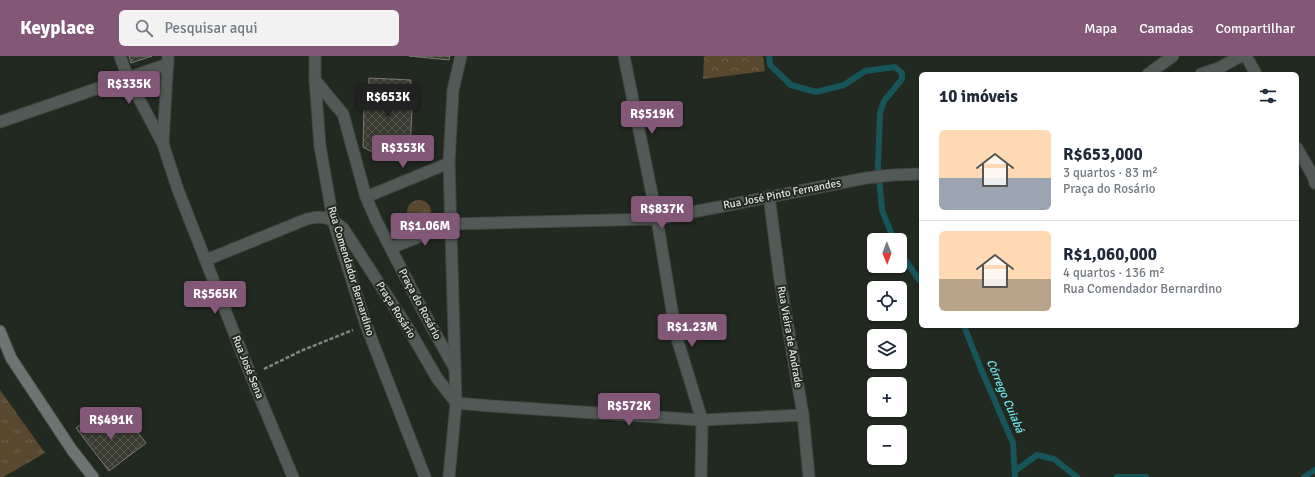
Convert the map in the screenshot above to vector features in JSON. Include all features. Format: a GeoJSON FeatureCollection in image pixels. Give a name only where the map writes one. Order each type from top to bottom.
{"type":"FeatureCollection","features":[{"type":"Feature","properties":{"kind":"main road"},"geometry":{"type":"LineString","coordinates":[[0,331],[11,358],[72,450],[93,477]]}},
{"type":"Feature","properties":{"kind":"street"},"geometry":{"type":"LineString","coordinates":[[120,56],[128,78],[163,144]]}},
{"type":"Feature","properties":{"kind":"street","name":"Rua Comendador Bernardino"},"geometry":{"type":"LineString","coordinates":[[315,56],[315,80],[320,146],[333,220],[366,325],[425,477]]}},
{"type":"Feature","properties":{"kind":"street"},"geometry":{"type":"LineString","coordinates":[[449,477],[456,403],[449,163],[453,90],[461,56]]}},
{"type":"Feature","properties":{"kind":"street"},"geometry":{"type":"LineString","coordinates":[[624,56],[657,219],[676,335],[702,420],[701,477]]}},
{"type":"Feature","properties":{"kind":"street"},"geometry":{"type":"LineString","coordinates":[[1151,72],[1173,56]]}},
{"type":"Feature","properties":{"kind":"street"},"geometry":{"type":"LineString","coordinates":[[1207,72],[1219,68],[1241,56]]}},
{"type":"Feature","properties":{"kind":"street"},"geometry":{"type":"LineString","coordinates":[[1246,56],[1255,72]]}},
{"type":"Feature","properties":{"kind":"street"},"geometry":{"type":"LineString","coordinates":[[0,122],[128,78],[168,60],[163,144]]}},
{"type":"Feature","properties":{"kind":"street","name":"Praça do Rosário"},"geometry":{"type":"LineString","coordinates":[[315,80],[343,114],[366,197],[423,311],[454,367]]}},
{"type":"Feature","properties":{"kind":"street","name":"Rua José Sena"},"geometry":{"type":"LineString","coordinates":[[163,144],[178,190],[251,376],[294,477]]}},
{"type":"Feature","properties":{"kind":"street"},"geometry":{"type":"LineString","coordinates":[[1299,152],[1315,184]]}},
{"type":"Feature","properties":{"kind":"street"},"geometry":{"type":"LineString","coordinates":[[1306,164],[1315,157]]}},
{"type":"Feature","properties":{"kind":"street"},"geometry":{"type":"LineString","coordinates":[[366,197],[449,163]]}},
{"type":"Feature","properties":{"kind":"street","name":"Rua José Pinto Fernandes"},"geometry":{"type":"LineString","coordinates":[[451,224],[657,219],[866,178],[919,174]]}},
{"type":"Feature","properties":{"kind":"street","name":"Rua Vieira de Andrade"},"geometry":{"type":"LineString","coordinates":[[770,196],[780,280],[803,415],[809,477]]}},
{"type":"Feature","properties":{"kind":"street"},"geometry":{"type":"LineString","coordinates":[[206,260],[308,219],[319,216],[333,220]]}},
{"type":"Feature","properties":{"kind":"street","name":"Praça Rosário"},"geometry":{"type":"LineString","coordinates":[[333,220],[343,228],[408,328],[437,378],[456,403]]}},
{"type":"Feature","properties":{"kind":"street"},"geometry":{"type":"LineString","coordinates":[[391,248],[451,224]]}},
{"type":"Feature","properties":{"kind":"street"},"geometry":{"type":"LineString","coordinates":[[456,403],[702,420],[803,415]]}},
{"type":"Feature","properties":{"kind":"path"},"geometry":{"type":"LineString","coordinates":[[251,376],[303,350],[366,325]]}},
{"type":"Feature","properties":{"kind":"green space"},"geometry":{"type":"Polygon","coordinates":[[[704,56],[763,56],[765,71],[703,79],[704,56]]]}},
{"type":"Feature","properties":{"kind":"green space"},"geometry":{"type":"Polygon","coordinates":[[[419,200],[424,201],[430,207],[430,217],[424,223],[419,224],[414,223],[408,217],[407,212],[408,207],[414,201],[419,200]]]}},
{"type":"Feature","properties":{"kind":"green space"},"geometry":{"type":"Polygon","coordinates":[[[0,390],[45,453],[3,477],[0,477],[0,390]]]}},
{"type":"Feature","properties":{"kind":"building"},"geometry":{"type":"Polygon","coordinates":[[[129,56],[152,56],[131,63],[129,56]]]}},
{"type":"Feature","properties":{"kind":"building"},"geometry":{"type":"Polygon","coordinates":[[[409,56],[450,56],[449,60],[409,56]]]}},
{"type":"Feature","properties":{"kind":"building"},"geometry":{"type":"Polygon","coordinates":[[[369,78],[411,80],[409,110],[412,110],[410,149],[387,160],[363,147],[364,108],[368,108],[369,78]]]}},
{"type":"Feature","properties":{"kind":"building"},"geometry":{"type":"Polygon","coordinates":[[[93,415],[109,435],[128,420],[146,443],[109,471],[76,428],[93,415]]]}},
{"type":"Feature","properties":{"kind":"waterway","name":"Córrego Cuiabá"},"geometry":{"type":"LineString","coordinates":[[769,56],[770,65],[791,85],[816,92],[844,85],[865,71],[895,67],[902,73],[902,79],[884,101],[880,113],[878,166],[882,210],[891,233]]}},
{"type":"Feature","properties":{"kind":"waterway","name":"Córrego Cuiabá"},"geometry":{"type":"LineString","coordinates":[[907,262],[919,280]]}},
{"type":"Feature","properties":{"kind":"waterway","name":"Córrego Cuiabá"},"geometry":{"type":"LineString","coordinates":[[965,328],[1013,443],[1015,477]]}},
{"type":"Feature","properties":{"kind":"waterway"},"geometry":{"type":"LineString","coordinates":[[1015,471],[1037,455],[1054,459],[1077,477]]}},
{"type":"Feature","properties":{"kind":"waterway"},"geometry":{"type":"LineString","coordinates":[[1304,477],[1315,470]]}},
{"type":"Feature","properties":{"kind":"waterway"},"geometry":{"type":"LineString","coordinates":[[1117,477],[1146,477]]}}]}
